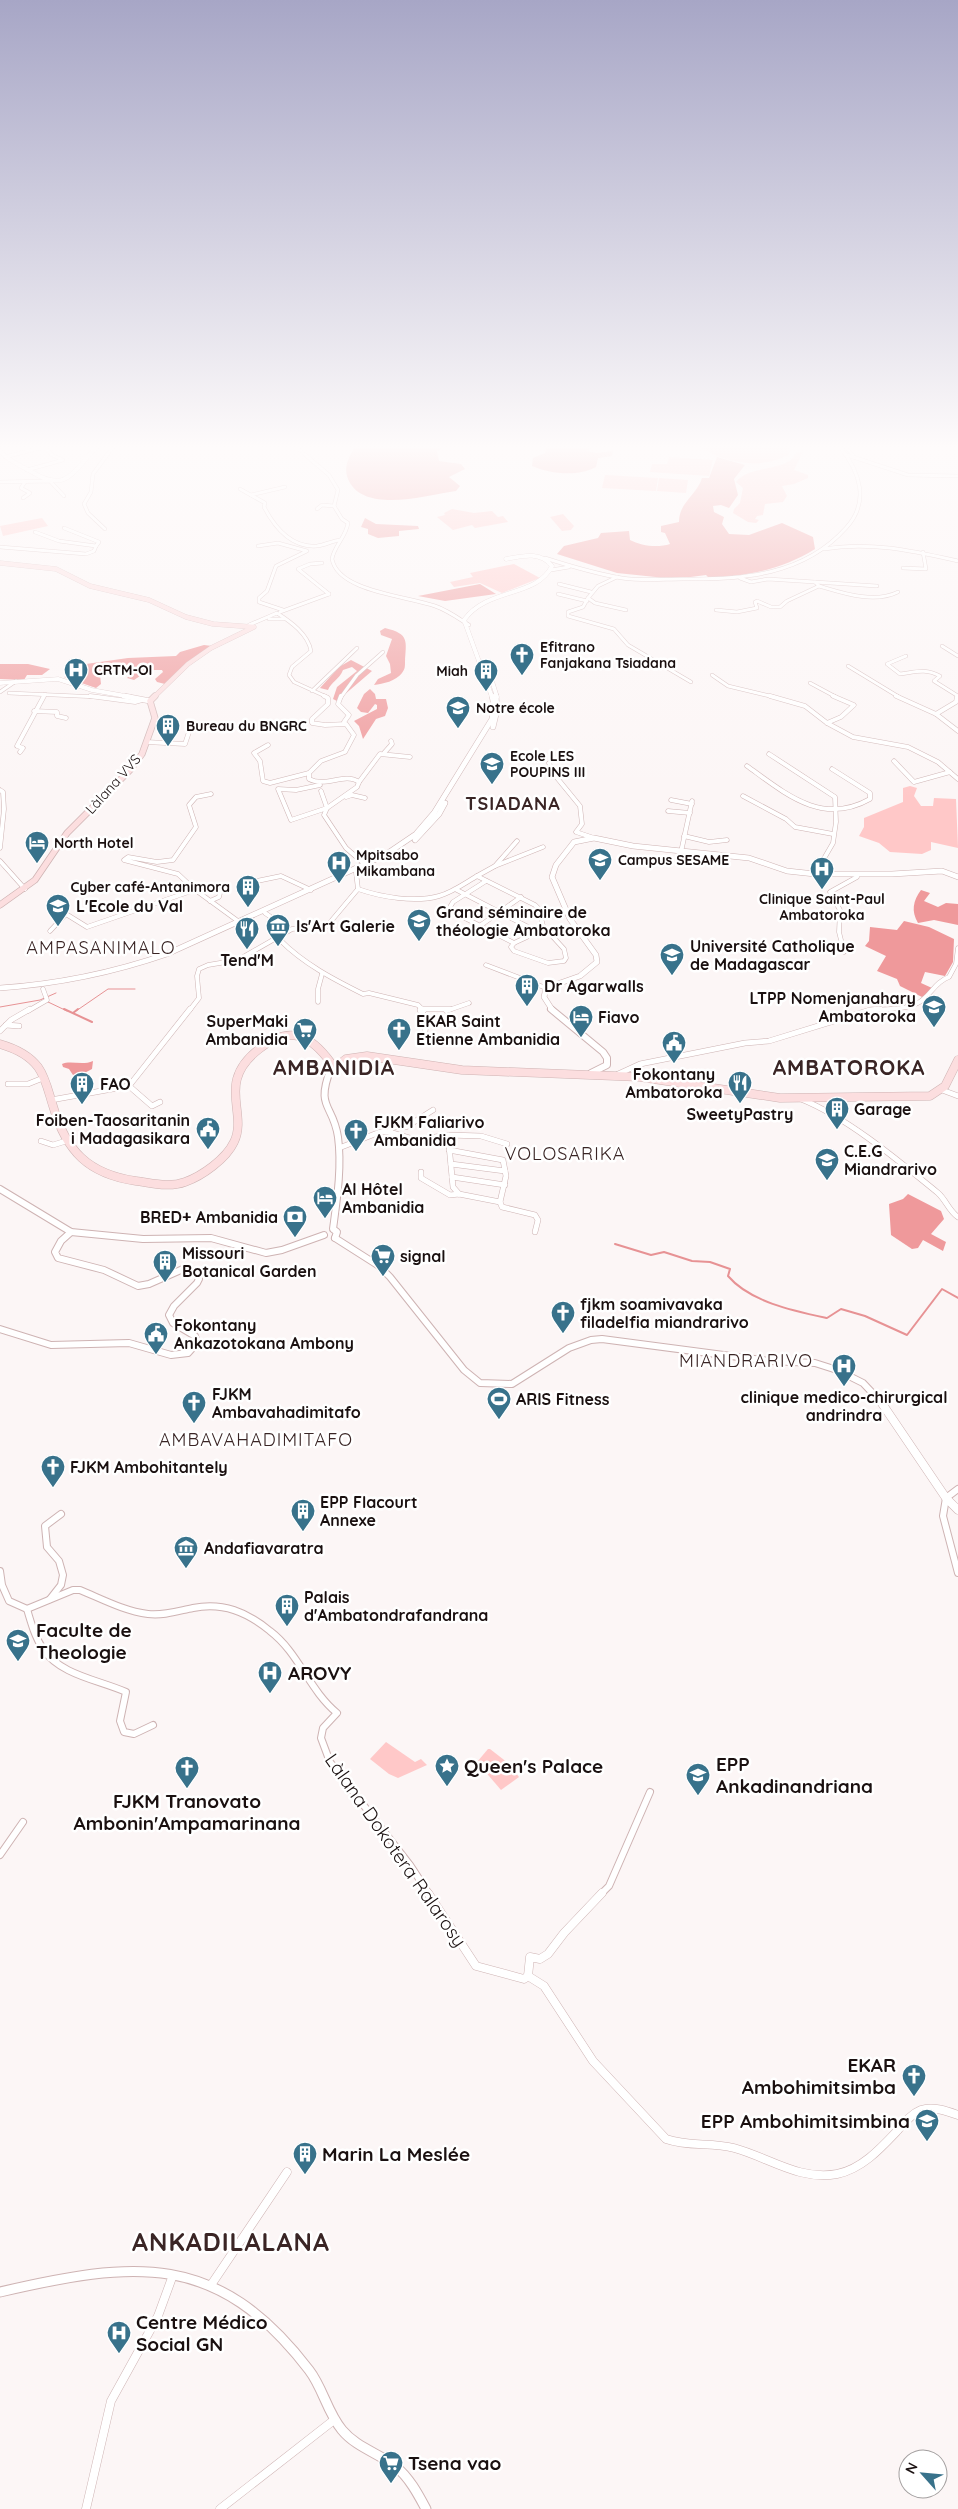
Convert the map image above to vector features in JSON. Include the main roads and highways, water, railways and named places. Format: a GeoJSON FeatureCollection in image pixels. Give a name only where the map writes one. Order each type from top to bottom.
{"type":"FeatureCollection","features":[{"type":"Feature","properties":{"kind":"main road","name":"Làlana VVS"},"geometry":{"type":"LineString","coordinates":[[0,905],[25,889],[35,880],[67,833],[130,770],[142,754],[155,718],[150,701],[188,664],[211,648],[244,633],[251,626],[213,624],[186,617],[149,600],[90,586],[56,569],[10,564]]}},
{"type":"Feature","properties":{"kind":"main road"},"geometry":{"type":"LineString","coordinates":[[0,1044],[31,1059],[39,1068],[66,1141],[83,1160],[111,1176],[163,1185],[193,1180],[225,1155],[232,1147],[238,1128],[235,1102],[237,1078],[247,1061],[269,1040],[283,1034],[300,1035],[324,1053],[333,1065],[354,1057],[367,1056],[462,1070],[616,1075],[800,1099],[930,1096],[942,1090],[952,1078],[958,1060]]}},
{"type":"Feature","properties":{"kind":"waterway"},"geometry":{"type":"LineString","coordinates":[[76,1011],[108,989],[135,989]]}},
{"type":"Feature","properties":{"kind":"waterway"},"geometry":{"type":"LineString","coordinates":[[0,1007],[40,1000],[56,993]]}},
{"type":"Feature","properties":{"kind":"waterway"},"geometry":{"type":"LineString","coordinates":[[46,1001],[67,1011]]}},
{"type":"Feature","properties":{"kind":"waterway"},"geometry":{"type":"LineString","coordinates":[[64,1009],[92,1022]]}},
{"type":"Feature","properties":{"kind":"waterway"},"geometry":{"type":"LineString","coordinates":[[73,1013],[78,1009]]}},
{"type":"Feature","properties":{"kind":"waterway"},"geometry":{"type":"LineString","coordinates":[[615,1244],[651,1255],[664,1252],[692,1261],[710,1262],[730,1269],[728,1276],[737,1285],[748,1293],[773,1304],[827,1318],[841,1309],[865,1316],[907,1335],[942,1289],[958,1298]]}},
{"type":"Feature","properties":{"kind":"place","name":"Efitrano Fanjakana Tsiadana"},"geometry":{"type":"Point","coordinates":[522,676]}},
{"type":"Feature","properties":{"kind":"place","name":"CRTM-OI"},"geometry":{"type":"Point","coordinates":[76,691]}},
{"type":"Feature","properties":{"kind":"place","name":"Miah"},"geometry":{"type":"Point","coordinates":[486,692]}},
{"type":"Feature","properties":{"kind":"place","name":"Notre école"},"geometry":{"type":"Point","coordinates":[458,729]}},
{"type":"Feature","properties":{"kind":"place","name":"Bureau du BNGRC"},"geometry":{"type":"Point","coordinates":[168,747]}},
{"type":"Feature","properties":{"kind":"place","name":"Ecole LES POUPINS III"},"geometry":{"type":"Point","coordinates":[492,785]}},
{"type":"Feature","properties":{"kind":"place","name":"North Hotel"},"geometry":{"type":"Point","coordinates":[37,864]}},
{"type":"Feature","properties":{"kind":"place","name":"Campus SESAME"},"geometry":{"type":"Point","coordinates":[600,881]}},
{"type":"Feature","properties":{"kind":"place","name":"Mpitsabo Mikambana"},"geometry":{"type":"Point","coordinates":[339,884]}},
{"type":"Feature","properties":{"kind":"place","name":"Clinique Saint-Paul Ambatoroka"},"geometry":{"type":"Point","coordinates":[822,890]}},
{"type":"Feature","properties":{"kind":"place","name":"Cyber café-Antanimora"},"geometry":{"type":"Point","coordinates":[248,908]}},
{"type":"Feature","properties":{"kind":"place","name":"L'Ecole du Val"},"geometry":{"type":"Point","coordinates":[58,927]}},
{"type":"Feature","properties":{"kind":"place","name":"Grand séminaire de théologie Ambatoroka"},"geometry":{"type":"Point","coordinates":[419,942]}},
{"type":"Feature","properties":{"kind":"place","name":"Is'Art Galerie"},"geometry":{"type":"Point","coordinates":[278,947]}},
{"type":"Feature","properties":{"kind":"place","name":"Tend'M"},"geometry":{"type":"Point","coordinates":[247,950]}},
{"type":"Feature","properties":{"kind":"place","name":"Université Catholique de Madagascar"},"geometry":{"type":"Point","coordinates":[672,976]}},
{"type":"Feature","properties":{"kind":"place","name":"Dr Agarwalls"},"geometry":{"type":"Point","coordinates":[527,1007]}},
{"type":"Feature","properties":{"kind":"place","name":"LTPP Nomenjanahary Ambatoroka"},"geometry":{"type":"Point","coordinates":[934,1028]}},
{"type":"Feature","properties":{"kind":"place","name":"Fiavo"},"geometry":{"type":"Point","coordinates":[581,1038]}},
{"type":"Feature","properties":{"kind":"place","name":"SuperMaki Ambanidia"},"geometry":{"type":"Point","coordinates":[305,1051]}},
{"type":"Feature","properties":{"kind":"place","name":"EKAR Saint Etienne Ambanidia"},"geometry":{"type":"Point","coordinates":[399,1051]}},
{"type":"Feature","properties":{"kind":"place","name":"Fokontany Ambatoroka"},"geometry":{"type":"Point","coordinates":[674,1064]}},
{"type":"Feature","properties":{"kind":"place","name":"SweetyPastry"},"geometry":{"type":"Point","coordinates":[740,1104]}},
{"type":"Feature","properties":{"kind":"place","name":"FAO"},"geometry":{"type":"Point","coordinates":[82,1105]}},
{"type":"Feature","properties":{"kind":"place","name":"Garage"},"geometry":{"type":"Point","coordinates":[837,1130]}},
{"type":"Feature","properties":{"kind":"place","name":"Foiben-Taosaritanin i Madagasikara"},"geometry":{"type":"Point","coordinates":[208,1150]}},
{"type":"Feature","properties":{"kind":"place","name":"FJKM Faliarivo Ambanidia"},"geometry":{"type":"Point","coordinates":[356,1152]}},
{"type":"Feature","properties":{"kind":"place","name":"C.E.G Miandrarivo"},"geometry":{"type":"Point","coordinates":[827,1181]}},
{"type":"Feature","properties":{"kind":"place","name":"Al Hôtel Ambanidia"},"geometry":{"type":"Point","coordinates":[325,1219]}},
{"type":"Feature","properties":{"kind":"place","name":"BRED+ Ambanidia"},"geometry":{"type":"Point","coordinates":[295,1238]}},
{"type":"Feature","properties":{"kind":"place","name":"signal"},"geometry":{"type":"Point","coordinates":[383,1277]}},
{"type":"Feature","properties":{"kind":"place","name":"Missouri Botanical Garden"},"geometry":{"type":"Point","coordinates":[165,1283]}},
{"type":"Feature","properties":{"kind":"place","name":"fjkm soamivavaka filadelfia miandrarivo"},"geometry":{"type":"Point","coordinates":[563,1334]}},
{"type":"Feature","properties":{"kind":"place","name":"Fokontany Ankazotokana Ambony"},"geometry":{"type":"Point","coordinates":[156,1355]}},
{"type":"Feature","properties":{"kind":"place","name":"clinique medico-chirurgical andrindra"},"geometry":{"type":"Point","coordinates":[844,1387]}},
{"type":"Feature","properties":{"kind":"place","name":"ARIS Fitness"},"geometry":{"type":"Point","coordinates":[499,1420]}},
{"type":"Feature","properties":{"kind":"place","name":"FJKM Ambavahadimitafo"},"geometry":{"type":"Point","coordinates":[194,1424]}},
{"type":"Feature","properties":{"kind":"place","name":"FJKM Ambohitantely"},"geometry":{"type":"Point","coordinates":[53,1488]}},
{"type":"Feature","properties":{"kind":"place","name":"EPP Flacourt Annexe"},"geometry":{"type":"Point","coordinates":[303,1532]}},
{"type":"Feature","properties":{"kind":"place","name":"Andafiavaratra"},"geometry":{"type":"Point","coordinates":[186,1569]}},
{"type":"Feature","properties":{"kind":"place","name":"Palais d'Ambatondrafandrana"},"geometry":{"type":"Point","coordinates":[287,1627]}},
{"type":"Feature","properties":{"kind":"place","name":"Faculte de Theologie"},"geometry":{"type":"Point","coordinates":[18,1662]}},
{"type":"Feature","properties":{"kind":"place","name":"AROVY"},"geometry":{"type":"Point","coordinates":[270,1694]}},
{"type":"Feature","properties":{"kind":"place","name":"Queen's Palace"},"geometry":{"type":"Point","coordinates":[447,1787]}},
{"type":"Feature","properties":{"kind":"place","name":"FJKM Tranovato Ambonin'Ampamarinana"},"geometry":{"type":"Point","coordinates":[187,1789]}},
{"type":"Feature","properties":{"kind":"place","name":"EPP Ankadinandriana"},"geometry":{"type":"Point","coordinates":[698,1796]}},
{"type":"Feature","properties":{"kind":"place","name":"EKAR Ambohimitsimba"},"geometry":{"type":"Point","coordinates":[914,2097]}},
{"type":"Feature","properties":{"kind":"place","name":"EPP Ambohimitsimbina"},"geometry":{"type":"Point","coordinates":[927,2142]}},
{"type":"Feature","properties":{"kind":"place","name":"Marin La Meslée"},"geometry":{"type":"Point","coordinates":[305,2175]}},
{"type":"Feature","properties":{"kind":"place","name":"Centre Médico Social GN"},"geometry":{"type":"Point","coordinates":[119,2354]}},
{"type":"Feature","properties":{"kind":"place","name":"Tsena vao"},"geometry":{"type":"Point","coordinates":[391,2484]}},
{"type":"Feature","properties":{"kind":"district","name":"TSIADANA"},"geometry":{"type":"Point","coordinates":[513,804]}},
{"type":"Feature","properties":{"kind":"district","name":"AMPASANIMALO"},"geometry":{"type":"Point","coordinates":[101,948]}},
{"type":"Feature","properties":{"kind":"district","name":"AMBANIDIA"},"geometry":{"type":"Point","coordinates":[334,1068]}},
{"type":"Feature","properties":{"kind":"district","name":"AMBATOROKA"},"geometry":{"type":"Point","coordinates":[849,1068]}},
{"type":"Feature","properties":{"kind":"district","name":"VOLOSARIKA"},"geometry":{"type":"Point","coordinates":[565,1154]}},
{"type":"Feature","properties":{"kind":"district","name":"MIANDRARIVO"},"geometry":{"type":"Point","coordinates":[746,1361]}},
{"type":"Feature","properties":{"kind":"district","name":"AMBAVAHADIMITAFO"},"geometry":{"type":"Point","coordinates":[256,1440]}},
{"type":"Feature","properties":{"kind":"district","name":"ANKADILALANA"},"geometry":{"type":"Point","coordinates":[231,2242]}}]}
